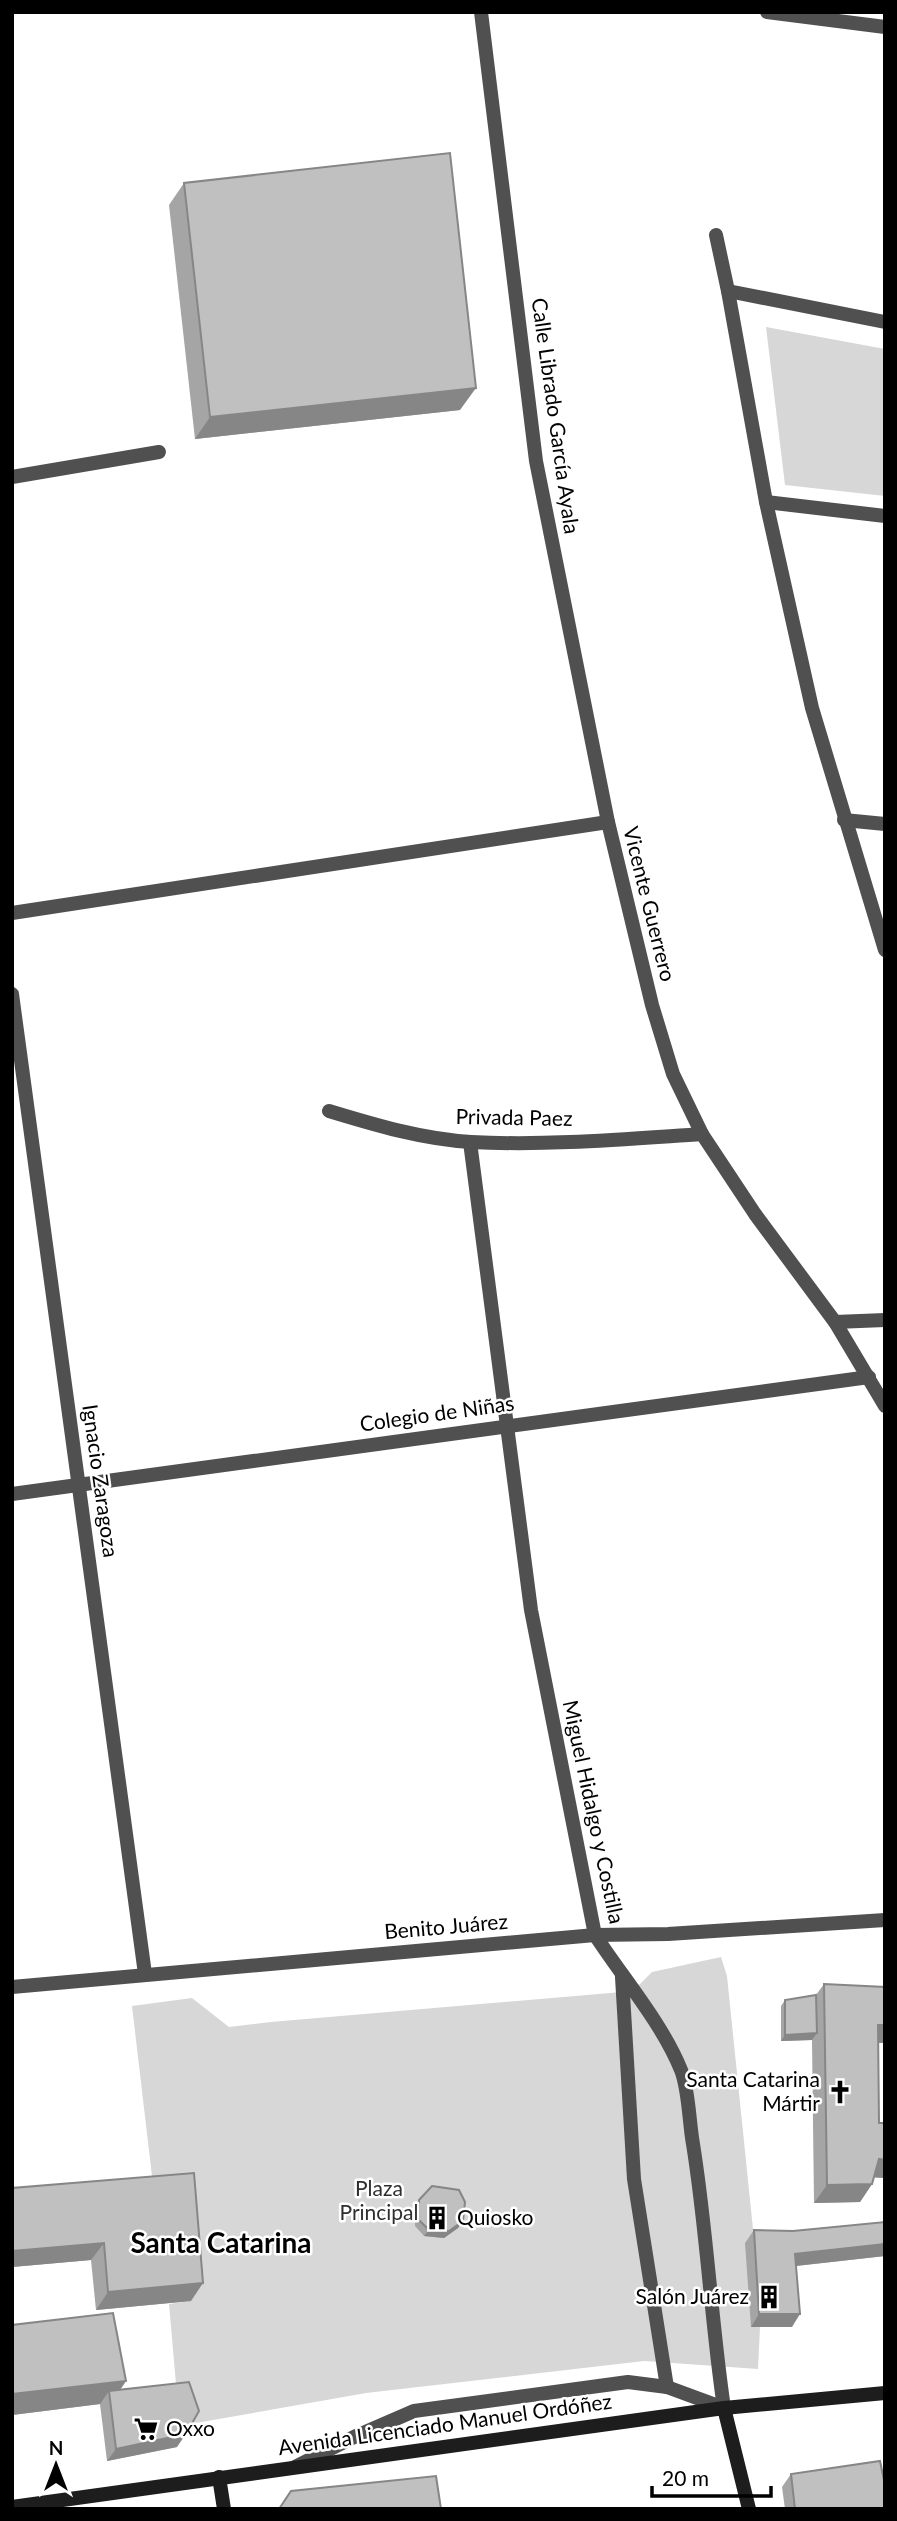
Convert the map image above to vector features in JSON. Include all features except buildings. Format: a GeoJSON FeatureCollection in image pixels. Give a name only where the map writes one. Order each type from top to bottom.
{"type":"FeatureCollection","features":[{"type":"Feature","properties":{"kind":"main road","name":"Avenida Licenciado Manuel Ordóñez"},"geometry":{"type":"LineString","coordinates":[[12,2507],[724,2408],[885,2393]]}},
{"type":"Feature","properties":{"kind":"main road","name":"Miguel Hidalgo y Costilla"},"geometry":{"type":"LineString","coordinates":[[724,2408],[749,2509]]}},
{"type":"Feature","properties":{"kind":"main road"},"geometry":{"type":"LineString","coordinates":[[219,2477],[225,2509]]}},
{"type":"Feature","properties":{"kind":"street","name":"Calle Librado García Ayala"},"geometry":{"type":"LineString","coordinates":[[481,12],[536,461],[608,822]]}},
{"type":"Feature","properties":{"kind":"street"},"geometry":{"type":"LineString","coordinates":[[766,12],[885,27]]}},
{"type":"Feature","properties":{"kind":"street"},"geometry":{"type":"LineString","coordinates":[[716,235],[766,502],[812,708],[885,950]]}},
{"type":"Feature","properties":{"kind":"street"},"geometry":{"type":"LineString","coordinates":[[728,290],[885,322]]}},
{"type":"Feature","properties":{"kind":"street"},"geometry":{"type":"LineString","coordinates":[[12,477],[159,452]]}},
{"type":"Feature","properties":{"kind":"street"},"geometry":{"type":"LineString","coordinates":[[766,502],[885,516]]}},
{"type":"Feature","properties":{"kind":"street"},"geometry":{"type":"LineString","coordinates":[[844,820],[885,824]]}},
{"type":"Feature","properties":{"kind":"street","name":"Vicente Guerrero"},"geometry":{"type":"LineString","coordinates":[[12,913],[608,822],[652,1006],[673,1074],[702,1134],[755,1214],[835,1322],[885,1406]]}},
{"type":"Feature","properties":{"kind":"street","name":"Ignacio Zaragoza"},"geometry":{"type":"LineString","coordinates":[[12,995],[145,1974]]}},
{"type":"Feature","properties":{"kind":"street","name":"Privada Paez"},"geometry":{"type":"LineString","coordinates":[[329,1111],[394,1130],[470,1142],[588,1141],[702,1134]]}},
{"type":"Feature","properties":{"kind":"street","name":"Miguel Hidalgo y Costilla"},"geometry":{"type":"LineString","coordinates":[[470,1142],[531,1610],[595,1935],[663,2034],[682,2073],[698,2174],[715,2348],[724,2408]]}},
{"type":"Feature","properties":{"kind":"street"},"geometry":{"type":"LineString","coordinates":[[835,1322],[885,1320]]}},
{"type":"Feature","properties":{"kind":"street","name":"Colegio de Niñas"},"geometry":{"type":"LineString","coordinates":[[12,1494],[869,1377]]}},
{"type":"Feature","properties":{"kind":"street","name":"Benito Juárez"},"geometry":{"type":"LineString","coordinates":[[12,1987],[595,1935],[667,1934],[885,1920]]}},
{"type":"Feature","properties":{"kind":"street"},"geometry":{"type":"LineString","coordinates":[[622,1977],[634,2179],[667,2388]]}},
{"type":"Feature","properties":{"kind":"street"},"geometry":{"type":"LineString","coordinates":[[294,2467],[414,2411],[628,2382],[667,2388],[724,2408]]}},
{"type":"Feature","properties":{"kind":"green space"},"geometry":{"type":"Polygon","coordinates":[[[766,327],[885,349],[885,496],[785,485],[766,327]]]}},
{"type":"Feature","properties":{"kind":"green space","name":"Plaza Principal"},"geometry":{"type":"Polygon","coordinates":[[[721,1957],[727,1976],[761,2307],[758,2369],[644,2361],[366,2393],[190,2424],[176,2384],[169,2304],[190,2301],[154,2193],[132,2006],[192,1998],[229,2027],[622,1992],[640,1984],[652,1972],[721,1957]]]}},
{"type":"Feature","properties":{"kind":"place","name":"Santa Catarina Mártir"},"geometry":{"type":"Point","coordinates":[840,2092]}},
{"type":"Feature","properties":{"kind":"place","name":"Quiosko"},"geometry":{"type":"Point","coordinates":[437,2218]}},
{"type":"Feature","properties":{"kind":"place","name":"Salón Juárez"},"geometry":{"type":"Point","coordinates":[769,2297]}},
{"type":"Feature","properties":{"kind":"place","name":"Oxxo"},"geometry":{"type":"Point","coordinates":[146,2429]}},
{"type":"Feature","properties":{"kind":"district","name":"Santa Catarina"},"geometry":{"type":"Point","coordinates":[221,2243]}}]}
